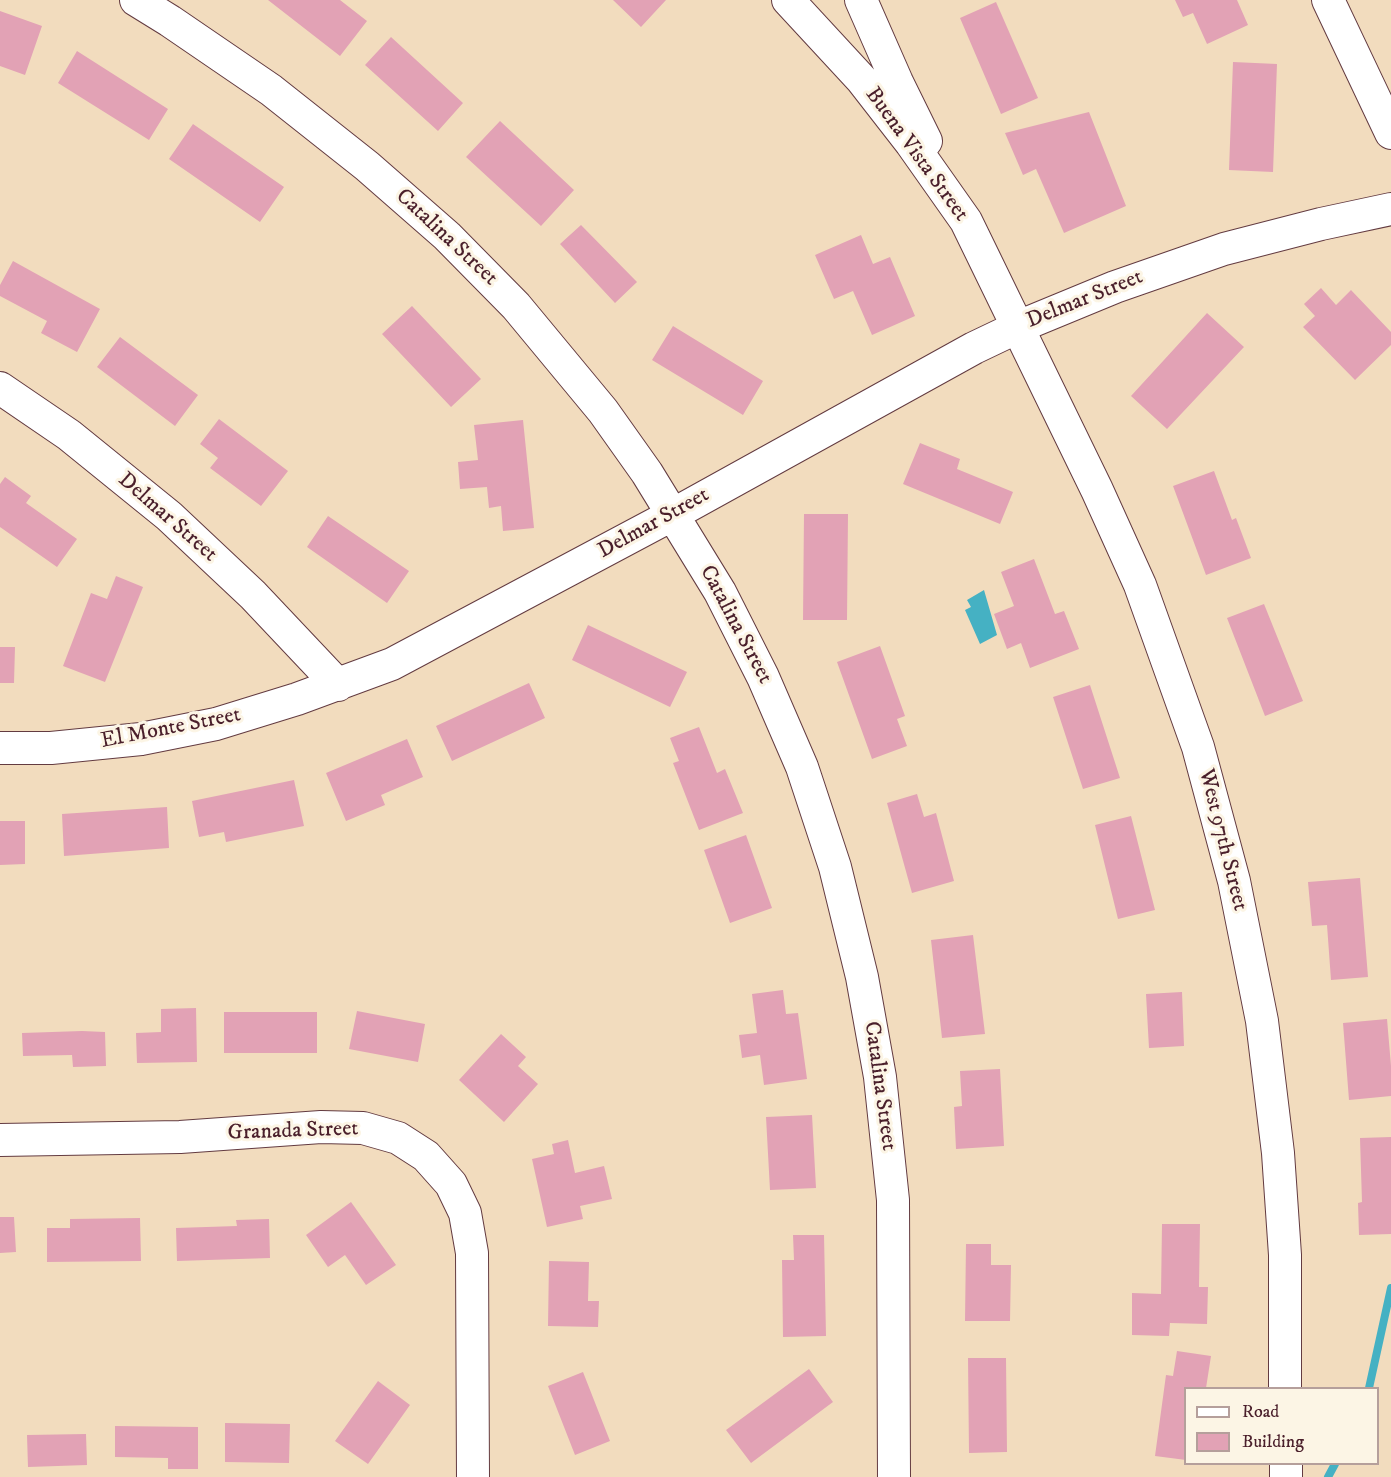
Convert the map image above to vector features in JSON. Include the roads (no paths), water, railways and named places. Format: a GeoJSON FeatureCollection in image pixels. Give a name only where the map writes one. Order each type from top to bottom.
{"type":"FeatureCollection","features":[{"type":"Feature","properties":{"kind":"street","name":"Catalina Street"},"geometry":{"type":"LineString","coordinates":[[136,0],[272,90],[367,166],[447,236],[516,306],[603,411],[647,473],[720,592],[763,677],[802,767],[835,867],[862,977],[880,1077],[893,1200],[894,1477]]}},
{"type":"Feature","properties":{"kind":"street","name":"Buena Vista Street"},"geometry":{"type":"LineString","coordinates":[[788,0],[862,80],[911,143],[966,221],[1018,327]]}},
{"type":"Feature","properties":{"kind":"street"},"geometry":{"type":"LineString","coordinates":[[861,0],[897,82],[966,221]]}},
{"type":"Feature","properties":{"kind":"street"},"geometry":{"type":"LineString","coordinates":[[1328,0],[1391,133]]}},
{"type":"Feature","properties":{"kind":"street","name":"Delmar Street"},"geometry":{"type":"LineString","coordinates":[[0,388],[69,435],[169,516],[253,595],[338,685],[392,664],[492,612],[974,348],[1018,327],[1114,287],[1224,249],[1391,209]]}},
{"type":"Feature","properties":{"kind":"street","name":"West 97th Street"},"geometry":{"type":"LineString","coordinates":[[1018,327],[1140,585],[1198,747],[1234,881],[1262,1021],[1278,1153],[1285,1255],[1286,1387]]}},
{"type":"Feature","properties":{"kind":"street","name":"El Monte Street"},"geometry":{"type":"LineString","coordinates":[[0,748],[51,748],[141,739],[216,724],[338,685]]}},
{"type":"Feature","properties":{"kind":"street","name":"Granada Street"},"geometry":{"type":"LineString","coordinates":[[0,1140],[180,1137],[321,1127],[363,1128],[398,1138],[426,1156],[451,1184],[465,1213],[472,1253],[473,1477]]}},
{"type":"Feature","properties":{"kind":"water"},"geometry":{"type":"Polygon","coordinates":[[[984,590],[997,635],[980,644],[965,610],[971,607],[967,600],[984,590]]]}},
{"type":"Feature","properties":{"kind":"waterway"},"geometry":{"type":"LineString","coordinates":[[1369,1387],[1391,1288]]}},
{"type":"Feature","properties":{"kind":"waterway"},"geometry":{"type":"LineString","coordinates":[[1328,1477],[1334,1465]]}}]}
